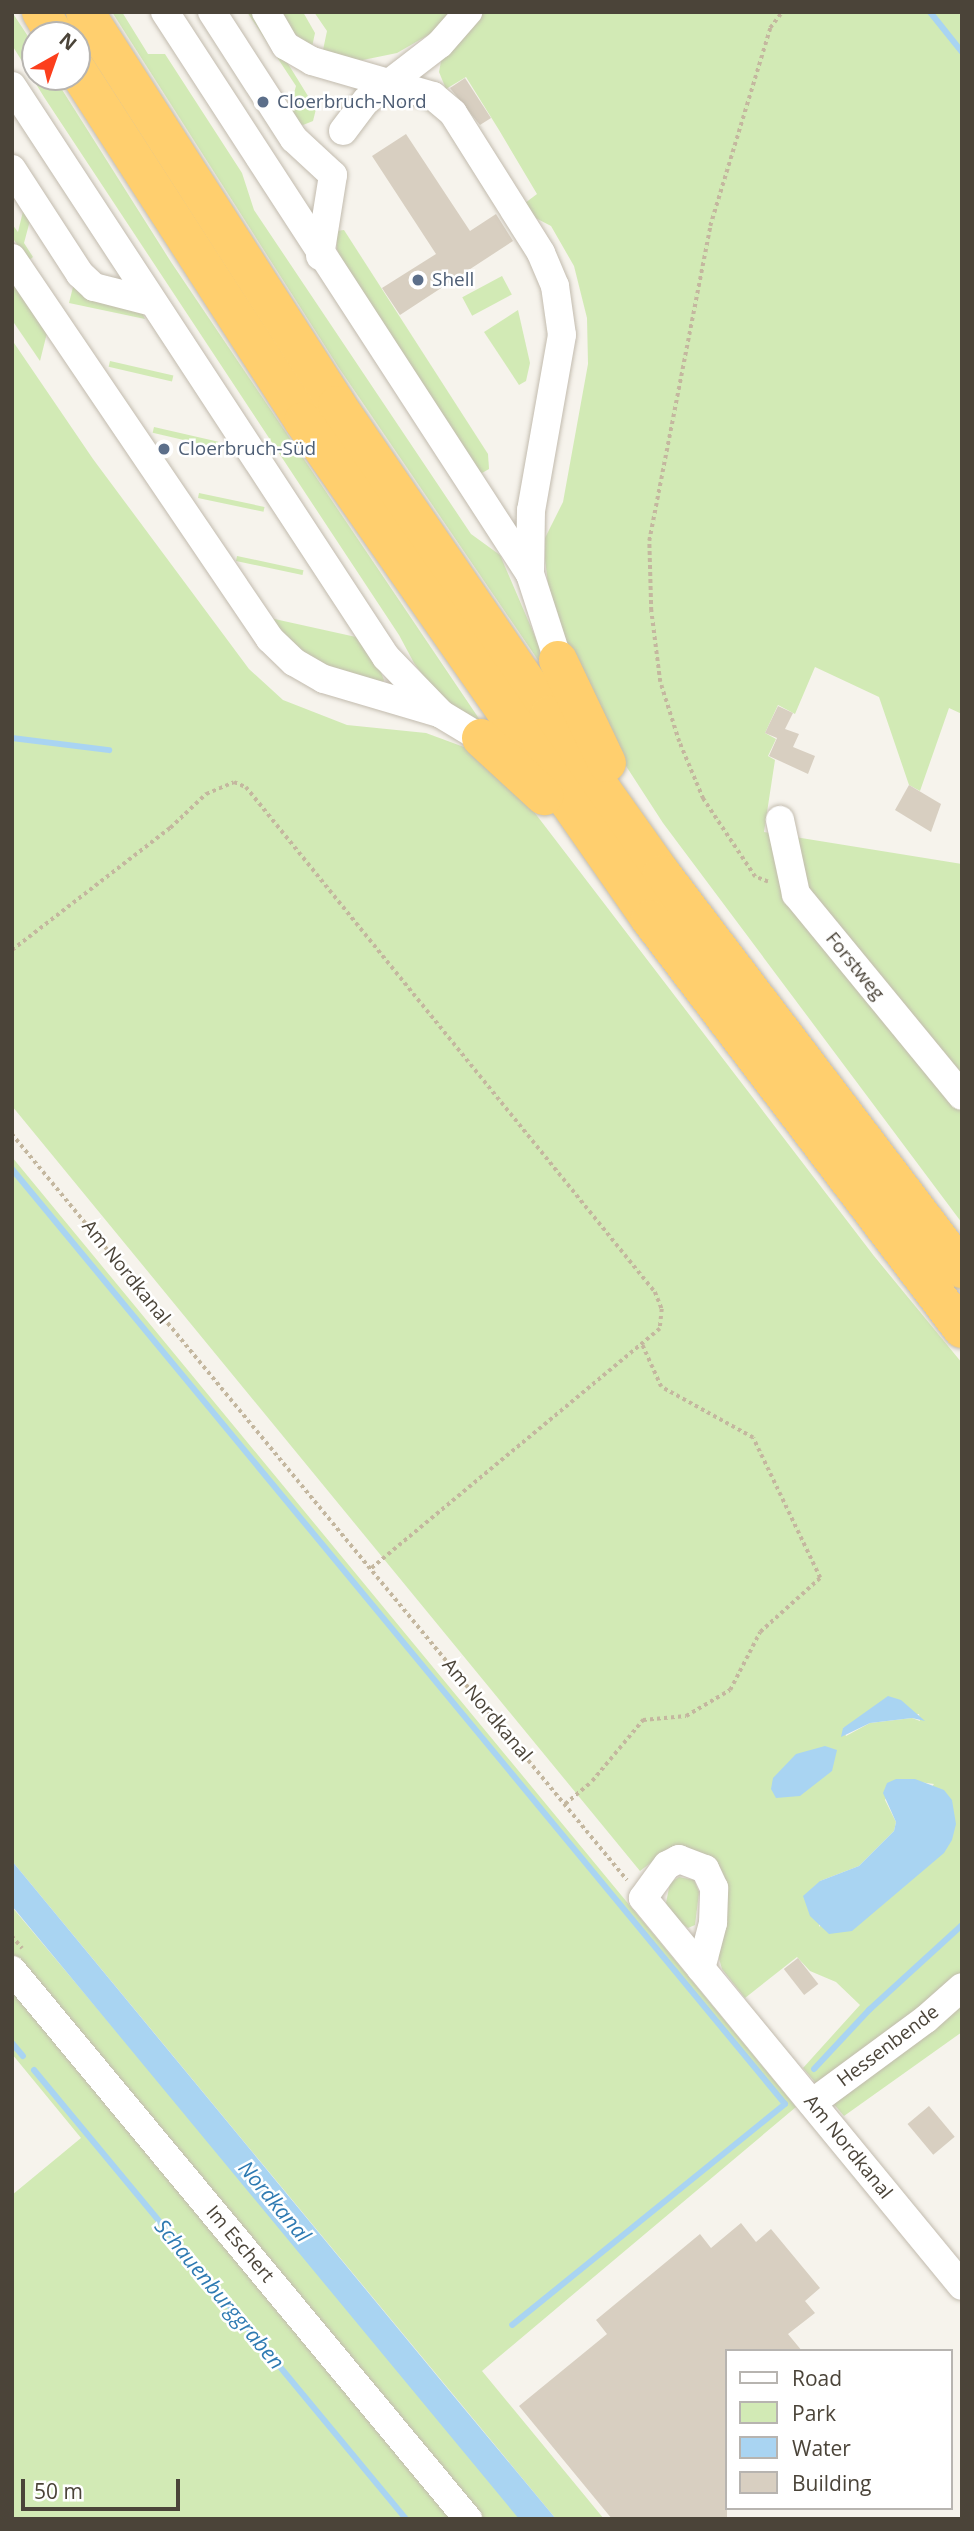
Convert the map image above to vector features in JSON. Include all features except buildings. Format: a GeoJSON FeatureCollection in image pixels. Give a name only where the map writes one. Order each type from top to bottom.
{"type":"FeatureCollection","features":[{"type":"Feature","properties":{"kind":"highway"},"geometry":{"type":"LineString","coordinates":[[85,12],[337,404],[662,874],[962,1269]]}},
{"type":"Feature","properties":{"kind":"highway"},"geometry":{"type":"LineString","coordinates":[[91,91],[303,421],[650,919],[962,1329]]}},
{"type":"Feature","properties":{"kind":"highway"},"geometry":{"type":"LineString","coordinates":[[558,660],[662,874]]}},
{"type":"Feature","properties":{"kind":"highway"},"geometry":{"type":"LineString","coordinates":[[481,738],[558,809],[650,919]]}},
{"type":"Feature","properties":{"kind":"street"},"geometry":{"type":"LineString","coordinates":[[165,12],[320,256],[530,575],[558,660]]}},
{"type":"Feature","properties":{"kind":"street"},"geometry":{"type":"LineString","coordinates":[[212,12],[293,139],[334,175],[320,256]]}},
{"type":"Feature","properties":{"kind":"street"},"geometry":{"type":"LineString","coordinates":[[266,12],[286,46],[312,61],[433,96],[453,113],[541,253],[555,286],[563,319],[561,362],[531,510],[530,575]]}},
{"type":"Feature","properties":{"kind":"street"},"geometry":{"type":"LineString","coordinates":[[343,131],[366,101],[440,44],[468,12]]}},
{"type":"Feature","properties":{"kind":"street"},"geometry":{"type":"LineString","coordinates":[[12,86],[149,301],[386,657],[441,714]]}},
{"type":"Feature","properties":{"kind":"street"},"geometry":{"type":"LineString","coordinates":[[12,169],[80,274],[94,287],[149,301]]}},
{"type":"Feature","properties":{"kind":"street"},"geometry":{"type":"LineString","coordinates":[[12,258],[270,639],[294,662],[324,679],[441,714],[481,738]]}},
{"type":"Feature","properties":{"kind":"street","name":"Forstweg"},"geometry":{"type":"LineString","coordinates":[[780,820],[796,894],[962,1096]]}},
{"type":"Feature","properties":{"kind":"street"},"geometry":{"type":"LineString","coordinates":[[643,1898],[667,1865],[679,1859],[705,1869],[714,1888],[713,1911],[701,1969]]}},
{"type":"Feature","properties":{"kind":"street","name":"Am Nordkanal"},"geometry":{"type":"LineString","coordinates":[[643,1898],[962,2286]]}},
{"type":"Feature","properties":{"kind":"street","name":"Im Eschert"},"geometry":{"type":"LineString","coordinates":[[12,1970],[468,2519]]}},
{"type":"Feature","properties":{"kind":"street","name":"Hessenbende"},"geometry":{"type":"LineString","coordinates":[[812,2103],[926,2020],[962,1987]]}},
{"type":"Feature","properties":{"kind":"path"},"geometry":{"type":"LineString","coordinates":[[782,12],[770,28],[710,226],[649,541],[651,611],[660,682],[703,799],[755,877],[796,894]]}},
{"type":"Feature","properties":{"kind":"path"},"geometry":{"type":"LineString","coordinates":[[12,950],[170,828],[206,794],[234,782],[246,787],[655,1292],[662,1309],[660,1329],[371,1569]]}},
{"type":"Feature","properties":{"kind":"path","name":"Am Nordkanal"},"geometry":{"type":"LineString","coordinates":[[12,1133],[643,1898]]}},
{"type":"Feature","properties":{"kind":"path"},"geometry":{"type":"LineString","coordinates":[[565,1804],[592,1781],[643,1720],[686,1716],[730,1690],[760,1632],[820,1578],[752,1438],[661,1387],[642,1345]]}},
{"type":"Feature","properties":{"kind":"green space"},"geometry":{"type":"Polygon","coordinates":[[[12,12],[21,26],[21,60],[12,45],[12,12]]]}},
{"type":"Feature","properties":{"kind":"green space"},"geometry":{"type":"Polygon","coordinates":[[[112,12],[122,12],[148,54],[165,54],[242,173],[254,210],[471,534],[500,555],[546,662],[540,663],[339,368],[112,12]]]}},
{"type":"Feature","properties":{"kind":"green space"},"geometry":{"type":"Polygon","coordinates":[[[247,12],[256,12],[316,109],[313,121],[303,125],[287,118],[296,86],[247,12]]]}},
{"type":"Feature","properties":{"kind":"green space"},"geometry":{"type":"Polygon","coordinates":[[[279,12],[303,12],[315,33],[312,47],[291,31],[279,12]]]}},
{"type":"Feature","properties":{"kind":"green space"},"geometry":{"type":"Polygon","coordinates":[[[314,12],[454,12],[430,34],[397,53],[358,61],[323,50],[327,31],[314,12]]]}},
{"type":"Feature","properties":{"kind":"green space"},"geometry":{"type":"Polygon","coordinates":[[[479,12],[962,12],[962,714],[949,708],[920,791],[909,785],[879,697],[815,667],[795,714],[778,705],[765,733],[776,739],[768,756],[775,760],[764,832],[962,864],[962,1223],[663,823],[591,712],[550,601],[545,559],[545,538],[563,502],[588,364],[587,318],[574,266],[551,226],[526,213],[521,206],[537,194],[499,130],[466,77],[446,89],[439,72],[442,56],[479,12]]]}},
{"type":"Feature","properties":{"kind":"green space"},"geometry":{"type":"Polygon","coordinates":[[[40,91],[63,91],[171,262],[488,732],[439,697],[414,663],[399,635],[40,91]]]}},
{"type":"Feature","properties":{"kind":"green space"},"geometry":{"type":"Polygon","coordinates":[[[25,203],[32,213],[24,243],[33,257],[28,261],[12,237],[12,224],[18,232],[25,203]]]}},
{"type":"Feature","properties":{"kind":"green space"},"geometry":{"type":"Polygon","coordinates":[[[344,230],[488,454],[489,469],[482,473],[472,469],[350,285],[337,249],[336,231],[344,230]]]}},
{"type":"Feature","properties":{"kind":"green space"},"geometry":{"type":"Polygon","coordinates":[[[502,276],[512,295],[472,316],[462,297],[502,276]]]}},
{"type":"Feature","properties":{"kind":"green space"},"geometry":{"type":"Polygon","coordinates":[[[12,277],[47,333],[40,361],[12,320],[12,277]]]}},
{"type":"Feature","properties":{"kind":"green space"},"geometry":{"type":"Polygon","coordinates":[[[75,279],[140,308],[145,319],[69,303],[75,279]]]}},
{"type":"Feature","properties":{"kind":"green space"},"geometry":{"type":"Polygon","coordinates":[[[518,310],[530,363],[526,381],[519,385],[484,332],[518,310]]]}},
{"type":"Feature","properties":{"kind":"green space"},"geometry":{"type":"Polygon","coordinates":[[[12,340],[93,459],[249,669],[283,700],[347,725],[426,733],[472,750],[515,787],[874,1256],[962,1363],[962,2032],[844,2116],[803,2068],[860,2005],[836,1982],[810,1971],[797,1957],[745,1998],[722,1969],[718,1955],[722,1892],[657,1858],[640,1871],[12,1106],[12,340]],[[919,1714],[850,1725],[843,1728],[846,1736],[870,1723],[912,1718],[920,1721],[919,1714]],[[897,1779],[885,1800],[896,1822],[894,1831],[859,1866],[820,1881],[819,1927],[934,1784],[897,1779]]]}},
{"type":"Feature","properties":{"kind":"green space"},"geometry":{"type":"Polygon","coordinates":[[[110,361],[173,376],[172,381],[109,367],[110,361]]]}},
{"type":"Feature","properties":{"kind":"green space"},"geometry":{"type":"Polygon","coordinates":[[[154,427],[218,442],[217,448],[153,433],[154,427]]]}},
{"type":"Feature","properties":{"kind":"green space"},"geometry":{"type":"Polygon","coordinates":[[[199,493],[265,507],[263,512],[198,498],[199,493]]]}},
{"type":"Feature","properties":{"kind":"green space"},"geometry":{"type":"Polygon","coordinates":[[[237,556],[304,570],[302,575],[236,561],[237,556]]]}},
{"type":"Feature","properties":{"kind":"green space"},"geometry":{"type":"Polygon","coordinates":[[[270,618],[356,637],[380,670],[384,680],[380,688],[307,662],[270,618]]]}},
{"type":"Feature","properties":{"kind":"green space"},"geometry":{"type":"Polygon","coordinates":[[[12,1157],[796,2107],[482,2371],[604,2519],[556,2519],[12,1861],[12,1157]]]}},
{"type":"Feature","properties":{"kind":"green space"},"geometry":{"type":"Polygon","coordinates":[[[679,1877],[694,1880],[699,1892],[695,1925],[688,1928],[674,1918],[666,1903],[670,1883],[679,1877]]]}},
{"type":"Feature","properties":{"kind":"green space"},"geometry":{"type":"Polygon","coordinates":[[[12,1907],[523,2516],[519,2519],[471,2519],[12,1972],[12,1907]]]}},
{"type":"Feature","properties":{"kind":"green space"},"geometry":{"type":"Polygon","coordinates":[[[12,1985],[454,2519],[12,2519],[12,2195],[81,2138],[12,2054],[12,1985]]]}},
{"type":"Feature","properties":{"kind":"water"},"geometry":{"type":"Polygon","coordinates":[[[888,1696],[901,1700],[925,1721],[912,1718],[870,1723],[841,1737],[843,1728],[888,1696]]]}},
{"type":"Feature","properties":{"kind":"water"},"geometry":{"type":"Polygon","coordinates":[[[825,1746],[837,1750],[832,1771],[800,1796],[776,1798],[771,1789],[773,1778],[796,1754],[825,1746]]]}},
{"type":"Feature","properties":{"kind":"water"},"geometry":{"type":"Polygon","coordinates":[[[896,1779],[915,1779],[944,1790],[952,1800],[956,1824],[952,1840],[944,1853],[852,1931],[829,1934],[810,1916],[803,1896],[820,1881],[859,1866],[894,1831],[896,1822],[883,1793],[887,1783],[896,1779]]]}},
{"type":"Feature","properties":{"kind":"water","name":"Nordkanal"},"geometry":{"type":"Polygon","coordinates":[[[12,1861],[556,2519],[519,2519],[12,1906],[12,1861]]]}},
{"type":"Feature","properties":{"kind":"waterway"},"geometry":{"type":"LineString","coordinates":[[930,12],[962,52]]}},
{"type":"Feature","properties":{"kind":"waterway"},"geometry":{"type":"LineString","coordinates":[[12,738],[109,750]]}},
{"type":"Feature","properties":{"kind":"waterway"},"geometry":{"type":"LineString","coordinates":[[12,1169],[785,2104],[512,2325]]}},
{"type":"Feature","properties":{"kind":"waterway"},"geometry":{"type":"LineString","coordinates":[[814,2069],[869,2010],[962,1925]]}},
{"type":"Feature","properties":{"kind":"waterway","name":"Schauenburggraben"},"geometry":{"type":"LineString","coordinates":[[12,2043],[23,2056]]}},
{"type":"Feature","properties":{"kind":"waterway","name":"Schauenburggraben"},"geometry":{"type":"LineString","coordinates":[[34,2070],[406,2519]]}},
{"type":"Feature","properties":{"kind":"place","name":"Cloerbruch-Nord"},"geometry":{"type":"Point","coordinates":[263,102]}},
{"type":"Feature","properties":{"kind":"place","name":"Shell"},"geometry":{"type":"Point","coordinates":[418,280]}},
{"type":"Feature","properties":{"kind":"place","name":"Cloerbruch-Süd"},"geometry":{"type":"Point","coordinates":[164,449]}}]}
